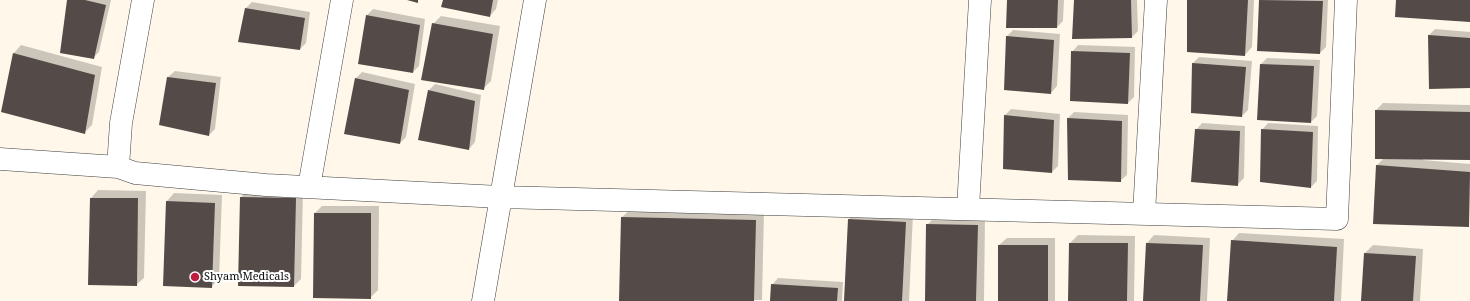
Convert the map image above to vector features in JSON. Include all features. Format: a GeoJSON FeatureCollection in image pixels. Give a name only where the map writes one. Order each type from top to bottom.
{"type":"FeatureCollection","features":[{"type":"Feature","properties":{"kind":"street"},"geometry":{"type":"LineString","coordinates":[[118,167],[121,123],[143,0]]}},
{"type":"Feature","properties":{"kind":"street"},"geometry":{"type":"LineString","coordinates":[[309,187],[342,0]]}},
{"type":"Feature","properties":{"kind":"street"},"geometry":{"type":"LineString","coordinates":[[483,301],[535,0]]}},
{"type":"Feature","properties":{"kind":"street"},"geometry":{"type":"LineString","coordinates":[[968,208],[980,0]]}},
{"type":"Feature","properties":{"kind":"street"},"geometry":{"type":"LineString","coordinates":[[1144,213],[1156,0]]}},
{"type":"Feature","properties":{"kind":"street"},"geometry":{"type":"LineString","coordinates":[[0,160],[118,167],[135,173],[160,176],[309,187],[500,197],[968,208],[1337,219],[1346,0]]}},
{"type":"Feature","properties":{"kind":"building"},"geometry":{"type":"Polygon","coordinates":[[[67,0],[85,0],[106,5],[94,59],[60,53],[67,0]]]}},
{"type":"Feature","properties":{"kind":"building"},"geometry":{"type":"Polygon","coordinates":[[[407,0],[418,0],[418,3],[407,0]]]}},
{"type":"Feature","properties":{"kind":"building"},"geometry":{"type":"Polygon","coordinates":[[[443,0],[493,0],[490,17],[441,7],[443,0]]]}},
{"type":"Feature","properties":{"kind":"building"},"geometry":{"type":"Polygon","coordinates":[[[1007,0],[1058,0],[1057,28],[1006,28],[1007,0]]]}},
{"type":"Feature","properties":{"kind":"building"},"geometry":{"type":"Polygon","coordinates":[[[1074,0],[1131,0],[1132,38],[1072,39],[1074,0]]]}},
{"type":"Feature","properties":{"kind":"building"},"geometry":{"type":"Polygon","coordinates":[[[1187,0],[1248,0],[1245,56],[1187,52],[1187,0]]]}},
{"type":"Feature","properties":{"kind":"building"},"geometry":{"type":"Polygon","coordinates":[[[1259,0],[1323,1],[1320,54],[1257,51],[1259,0]]]}},
{"type":"Feature","properties":{"kind":"building"},"geometry":{"type":"Polygon","coordinates":[[[1396,0],[1470,0],[1470,22],[1395,17],[1396,0]]]}},
{"type":"Feature","properties":{"kind":"building"},"geometry":{"type":"Polygon","coordinates":[[[245,8],[305,18],[300,50],[238,42],[245,8]]]}},
{"type":"Feature","properties":{"kind":"building"},"geometry":{"type":"Polygon","coordinates":[[[366,15],[420,25],[413,73],[358,64],[366,15]]]}},
{"type":"Feature","properties":{"kind":"building"},"geometry":{"type":"Polygon","coordinates":[[[432,23],[493,34],[484,90],[421,80],[432,23]]]}},
{"type":"Feature","properties":{"kind":"building"},"geometry":{"type":"Polygon","coordinates":[[[1428,35],[1470,38],[1470,88],[1429,89],[1428,35]]]}},
{"type":"Feature","properties":{"kind":"building"},"geometry":{"type":"Polygon","coordinates":[[[1006,36],[1054,40],[1051,94],[1004,90],[1006,36]]]}},
{"type":"Feature","properties":{"kind":"building"},"geometry":{"type":"Polygon","coordinates":[[[1071,51],[1130,53],[1128,104],[1070,101],[1071,51]]]}},
{"type":"Feature","properties":{"kind":"building"},"geometry":{"type":"Polygon","coordinates":[[[13,53],[95,75],[85,134],[1,112],[13,53]]]}},
{"type":"Feature","properties":{"kind":"building"},"geometry":{"type":"Polygon","coordinates":[[[1192,63],[1246,67],[1242,117],[1191,113],[1192,63]]]}},
{"type":"Feature","properties":{"kind":"building"},"geometry":{"type":"Polygon","coordinates":[[[1260,64],[1314,66],[1311,123],[1257,120],[1260,64]]]}},
{"type":"Feature","properties":{"kind":"building"},"geometry":{"type":"Polygon","coordinates":[[[167,77],[216,83],[209,136],[159,125],[167,77]]]}},
{"type":"Feature","properties":{"kind":"building"},"geometry":{"type":"Polygon","coordinates":[[[355,78],[409,90],[400,144],[344,134],[355,78]]]}},
{"type":"Feature","properties":{"kind":"building"},"geometry":{"type":"Polygon","coordinates":[[[428,90],[475,101],[469,150],[418,140],[428,90]]]}},
{"type":"Feature","properties":{"kind":"building"},"geometry":{"type":"Polygon","coordinates":[[[1375,110],[1470,112],[1470,160],[1375,159],[1375,110]]]}},
{"type":"Feature","properties":{"kind":"building"},"geometry":{"type":"Polygon","coordinates":[[[1004,115],[1054,120],[1052,173],[1003,169],[1004,115]]]}},
{"type":"Feature","properties":{"kind":"building"},"geometry":{"type":"Polygon","coordinates":[[[1067,118],[1122,121],[1121,182],[1068,180],[1067,118]]]}},
{"type":"Feature","properties":{"kind":"building"},"geometry":{"type":"Polygon","coordinates":[[[1195,129],[1240,131],[1238,186],[1191,182],[1195,129]]]}},
{"type":"Feature","properties":{"kind":"building"},"geometry":{"type":"Polygon","coordinates":[[[1261,129],[1313,132],[1311,188],[1260,182],[1261,129]]]}},
{"type":"Feature","properties":{"kind":"building"},"geometry":{"type":"Polygon","coordinates":[[[1376,165],[1470,172],[1469,227],[1373,224],[1376,165]]]}},
{"type":"Feature","properties":{"kind":"building"},"geometry":{"type":"Polygon","coordinates":[[[240,197],[296,198],[294,287],[238,286],[240,197]]]}},
{"type":"Feature","properties":{"kind":"building"},"geometry":{"type":"Polygon","coordinates":[[[90,198],[138,198],[137,286],[88,285],[90,198]]]}},
{"type":"Feature","properties":{"kind":"building"},"geometry":{"type":"Polygon","coordinates":[[[166,201],[215,203],[212,288],[163,286],[166,201]]]}},
{"type":"Feature","properties":{"kind":"building"},"geometry":{"type":"Polygon","coordinates":[[[314,213],[371,213],[371,299],[313,298],[314,213]]]}},
{"type":"Feature","properties":{"kind":"building"},"geometry":{"type":"Polygon","coordinates":[[[621,217],[756,220],[754,301],[619,301],[621,217]]]}},
{"type":"Feature","properties":{"kind":"building"},"geometry":{"type":"Polygon","coordinates":[[[848,219],[906,222],[902,301],[844,301],[848,219]]]}},
{"type":"Feature","properties":{"kind":"building"},"geometry":{"type":"Polygon","coordinates":[[[926,224],[978,225],[976,301],[925,301],[926,224]]]}},
{"type":"Feature","properties":{"kind":"building"},"geometry":{"type":"Polygon","coordinates":[[[1231,240],[1337,247],[1334,301],[1227,301],[1231,240]]]}},
{"type":"Feature","properties":{"kind":"building"},"geometry":{"type":"Polygon","coordinates":[[[1069,243],[1128,243],[1127,301],[1068,301],[1069,243]]]}},
{"type":"Feature","properties":{"kind":"building"},"geometry":{"type":"Polygon","coordinates":[[[1146,243],[1203,245],[1200,301],[1143,301],[1146,243]]]}},
{"type":"Feature","properties":{"kind":"building"},"geometry":{"type":"Polygon","coordinates":[[[998,245],[1048,245],[1048,301],[998,301],[998,245]]]}},
{"type":"Feature","properties":{"kind":"building"},"geometry":{"type":"Polygon","coordinates":[[[1364,253],[1416,256],[1413,301],[1361,301],[1364,253]]]}},
{"type":"Feature","properties":{"kind":"building"},"geometry":{"type":"Polygon","coordinates":[[[771,284],[838,288],[837,301],[770,301],[771,284]]]}},
{"type":"Feature","properties":{"kind":"place","name":"Shyam Medicals"},"geometry":{"type":"Point","coordinates":[195,277]}}]}
